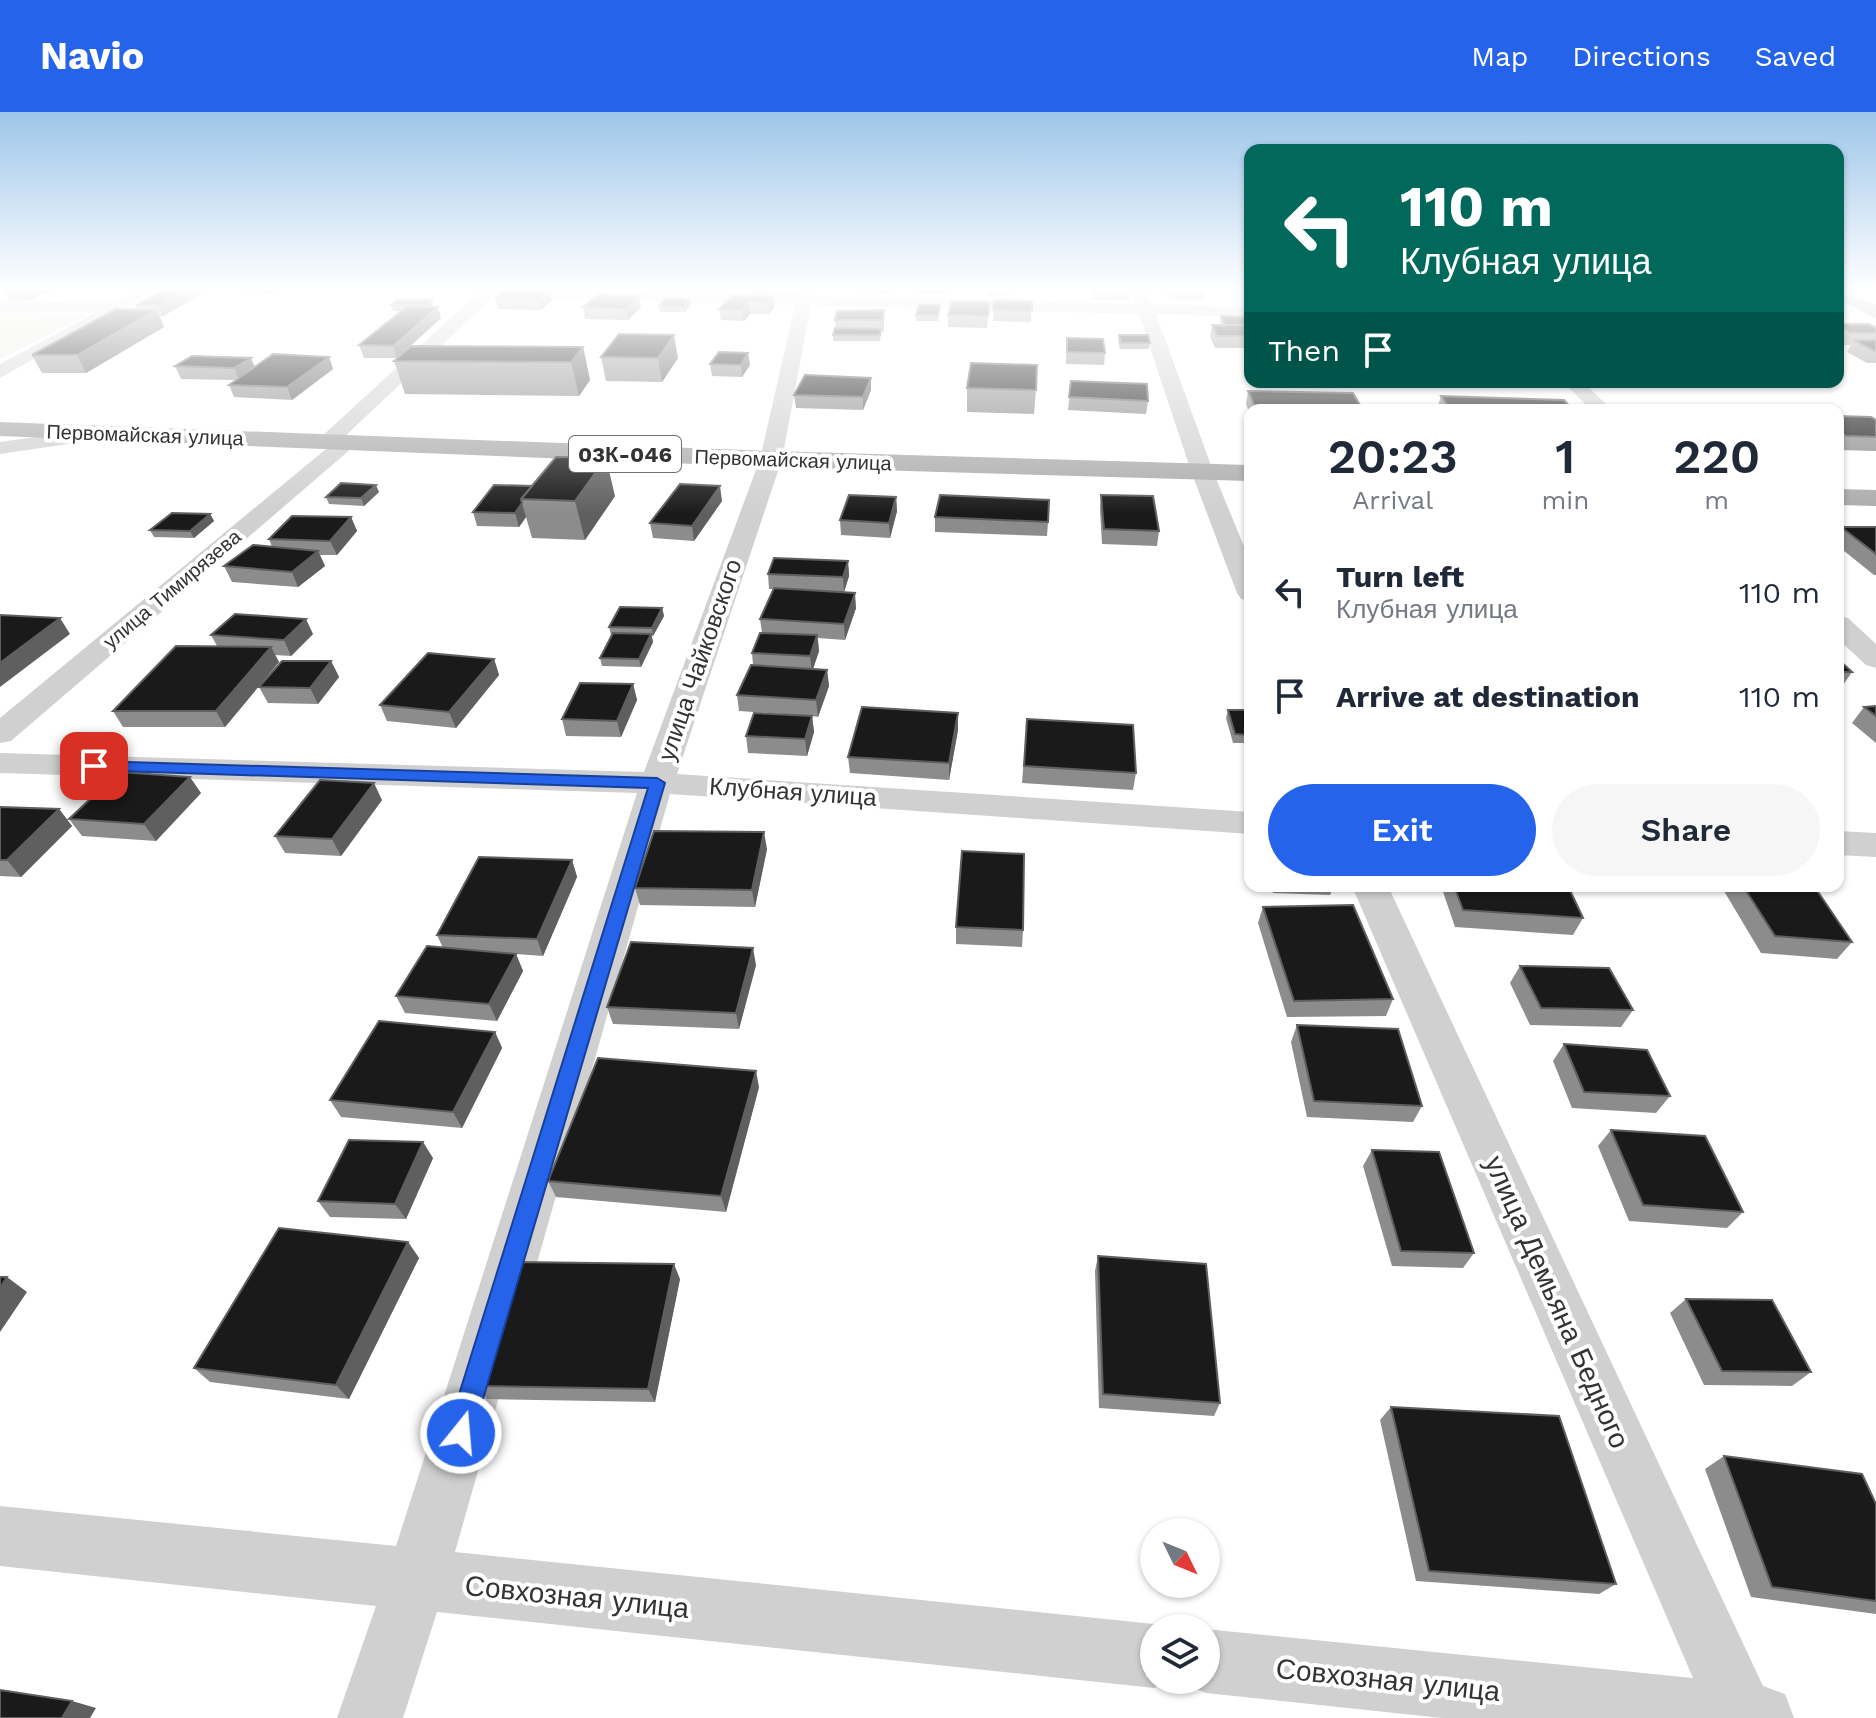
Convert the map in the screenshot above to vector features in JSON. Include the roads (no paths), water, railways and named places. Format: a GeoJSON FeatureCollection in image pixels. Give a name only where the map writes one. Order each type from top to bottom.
{"type":"FeatureCollection","features":[{"type":"Feature","properties":{"kind":"main road","name":"Первомайская улица"},"geometry":{"type":"LineString","coordinates":[[0,429],[771,459],[1244,473]]}},
{"type":"Feature","properties":{"kind":"main road"},"geometry":{"type":"LineString","coordinates":[[1844,497],[1876,498]]}},
{"type":"Feature","properties":{"kind":"street","name":"улица Тимирязева"},"geometry":{"type":"LineString","coordinates":[[0,734],[335,443],[415,364]]}},
{"type":"Feature","properties":{"kind":"street","name":"улица Чайковского"},"geometry":{"type":"LineString","coordinates":[[370,1718],[416,1581],[657,783],[771,459],[792,364]]}},
{"type":"Feature","properties":{"kind":"street"},"geometry":{"type":"LineString","coordinates":[[1165,364],[1244,578]]}},
{"type":"Feature","properties":{"kind":"street"},"geometry":{"type":"LineString","coordinates":[[1578,388],[1596,404]]}},
{"type":"Feature","properties":{"kind":"street"},"geometry":{"type":"LineString","coordinates":[[0,448],[108,433]]}},
{"type":"Feature","properties":{"kind":"street"},"geometry":{"type":"LineString","coordinates":[[1844,630],[1876,659]]}},
{"type":"Feature","properties":{"kind":"street","name":"Клубная улица"},"geometry":{"type":"LineString","coordinates":[[0,763],[657,783],[1244,823]]}},
{"type":"Feature","properties":{"kind":"street"},"geometry":{"type":"LineString","coordinates":[[1844,843],[1876,845]]}},
{"type":"Feature","properties":{"kind":"street","name":"улица Демьяна Бедного"},"geometry":{"type":"LineString","coordinates":[[1373,892],[1750,1717]]}},
{"type":"Feature","properties":{"kind":"street","name":"Совхозная улица"},"geometry":{"type":"LineString","coordinates":[[0,1536],[1140,1655]]}},
{"type":"Feature","properties":{"kind":"street","name":"Совхозная улица"},"geometry":{"type":"LineString","coordinates":[[1220,1662],[1750,1717]]}}]}
